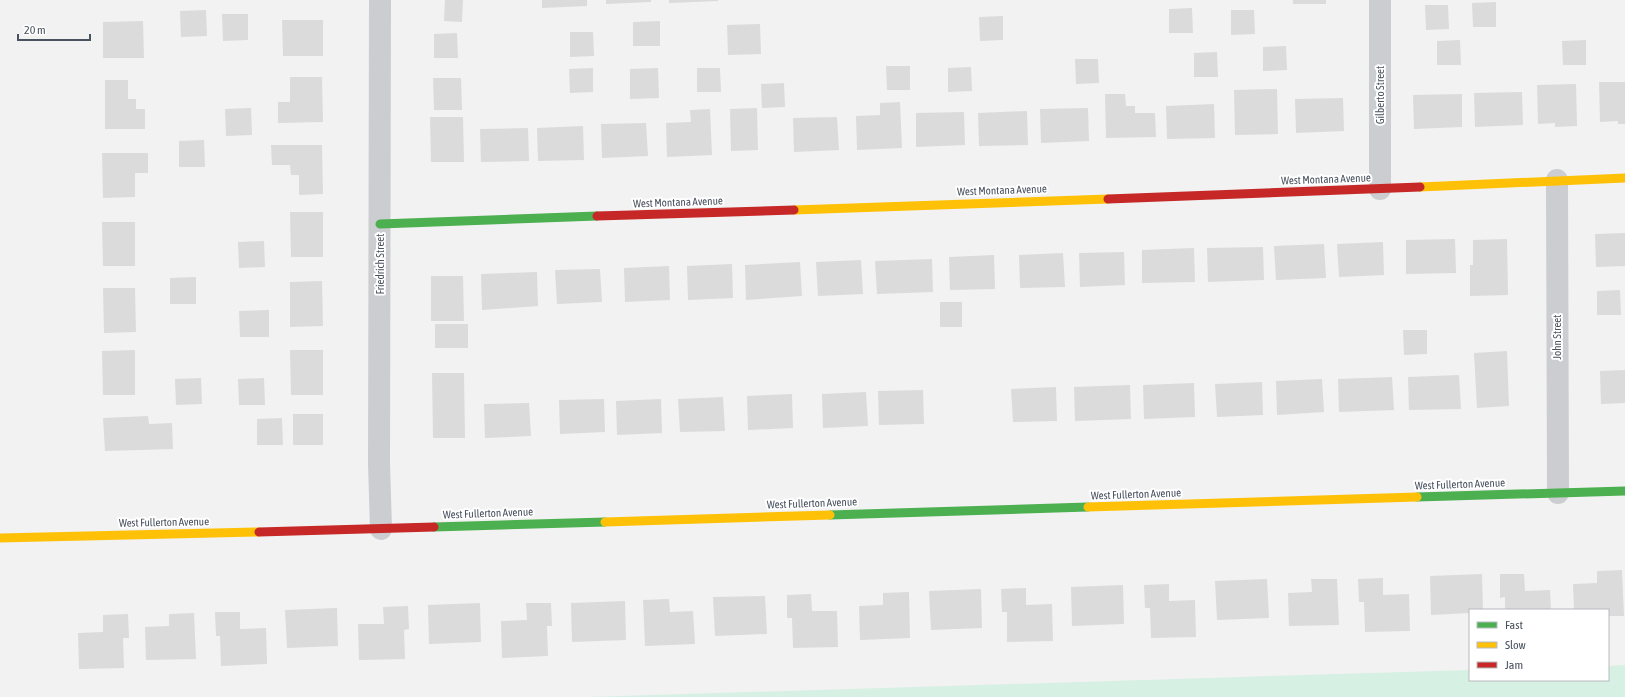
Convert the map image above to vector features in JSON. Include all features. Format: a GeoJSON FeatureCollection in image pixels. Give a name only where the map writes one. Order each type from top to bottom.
{"type":"FeatureCollection","features":[{"type":"Feature","properties":{"kind":"street","name":"Friedrich Street"},"geometry":{"type":"LineString","coordinates":[[380,0],[379,464],[381,528]]}},
{"type":"Feature","properties":{"kind":"street","name":"Gilberto Street"},"geometry":{"type":"LineString","coordinates":[[1380,0],[1380,190]]}},
{"type":"Feature","properties":{"kind":"street","name":"West Montana Avenue"},"geometry":{"type":"LineString","coordinates":[[380,224],[1380,190],[1557,180],[1625,178]]}},
{"type":"Feature","properties":{"kind":"street","name":"John Street"},"geometry":{"type":"LineString","coordinates":[[1557,180],[1558,493]]}},
{"type":"Feature","properties":{"kind":"street","name":"West Fullerton Avenue"},"geometry":{"type":"LineString","coordinates":[[0,538],[1625,491]]}},
{"type":"Feature","properties":{"kind":"green space"},"geometry":{"type":"Polygon","coordinates":[[[1625,665],[1625,697],[588,697],[1469,670],[1469,681],[1609,681],[1609,666],[1625,665]]]}},
{"type":"Feature","properties":{"kind":"building"},"geometry":{"type":"Polygon","coordinates":[[[445,0],[463,0],[462,22],[444,21],[445,0]]]}},
{"type":"Feature","properties":{"kind":"building"},"geometry":{"type":"Polygon","coordinates":[[[542,0],[587,0],[587,6],[542,8],[542,0]]]}},
{"type":"Feature","properties":{"kind":"building"},"geometry":{"type":"Polygon","coordinates":[[[606,0],[651,0],[651,2],[606,4],[606,0]]]}},
{"type":"Feature","properties":{"kind":"building"},"geometry":{"type":"Polygon","coordinates":[[[669,0],[718,0],[718,1],[669,3],[669,0]]]}},
{"type":"Feature","properties":{"kind":"building"},"geometry":{"type":"Polygon","coordinates":[[[1293,0],[1326,0],[1326,4],[1293,4],[1293,0]]]}},
{"type":"Feature","properties":{"kind":"building"},"geometry":{"type":"Polygon","coordinates":[[[1496,2],[1496,27],[1473,27],[1472,3],[1496,2]]]}},
{"type":"Feature","properties":{"kind":"building"},"geometry":{"type":"Polygon","coordinates":[[[1425,5],[1448,5],[1449,29],[1426,30],[1425,5]]]}},
{"type":"Feature","properties":{"kind":"building"},"geometry":{"type":"Polygon","coordinates":[[[1192,8],[1193,33],[1169,33],[1169,9],[1192,8]]]}},
{"type":"Feature","properties":{"kind":"building"},"geometry":{"type":"Polygon","coordinates":[[[206,10],[207,36],[181,37],[180,11],[206,10]]]}},
{"type":"Feature","properties":{"kind":"building"},"geometry":{"type":"Polygon","coordinates":[[[1231,10],[1254,10],[1255,34],[1231,35],[1231,10]]]}},
{"type":"Feature","properties":{"kind":"building"},"geometry":{"type":"Polygon","coordinates":[[[222,14],[248,14],[248,40],[223,41],[222,14]]]}},
{"type":"Feature","properties":{"kind":"building"},"geometry":{"type":"Polygon","coordinates":[[[1003,16],[1003,40],[980,41],[979,17],[1003,16]]]}},
{"type":"Feature","properties":{"kind":"building"},"geometry":{"type":"Polygon","coordinates":[[[282,20],[323,20],[323,56],[283,56],[282,20]]]}},
{"type":"Feature","properties":{"kind":"building"},"geometry":{"type":"Polygon","coordinates":[[[143,21],[144,58],[103,58],[103,22],[143,21]]]}},
{"type":"Feature","properties":{"kind":"building"},"geometry":{"type":"Polygon","coordinates":[[[660,21],[660,46],[633,46],[633,22],[660,21]]]}},
{"type":"Feature","properties":{"kind":"building"},"geometry":{"type":"Polygon","coordinates":[[[760,24],[761,54],[728,55],[727,25],[760,24]]]}},
{"type":"Feature","properties":{"kind":"building"},"geometry":{"type":"Polygon","coordinates":[[[570,32],[593,32],[594,56],[570,57],[570,32]]]}},
{"type":"Feature","properties":{"kind":"building"},"geometry":{"type":"Polygon","coordinates":[[[457,33],[458,58],[434,58],[434,34],[457,33]]]}},
{"type":"Feature","properties":{"kind":"building"},"geometry":{"type":"Polygon","coordinates":[[[1460,40],[1461,65],[1437,65],[1437,41],[1460,40]]]}},
{"type":"Feature","properties":{"kind":"building"},"geometry":{"type":"Polygon","coordinates":[[[1586,40],[1586,65],[1563,65],[1562,41],[1586,40]]]}},
{"type":"Feature","properties":{"kind":"building"},"geometry":{"type":"Polygon","coordinates":[[[1286,46],[1287,70],[1263,71],[1263,47],[1286,46]]]}},
{"type":"Feature","properties":{"kind":"building"},"geometry":{"type":"Polygon","coordinates":[[[1217,52],[1218,77],[1194,77],[1194,53],[1217,52]]]}},
{"type":"Feature","properties":{"kind":"building"},"geometry":{"type":"Polygon","coordinates":[[[1075,59],[1098,59],[1099,83],[1076,84],[1075,59]]]}},
{"type":"Feature","properties":{"kind":"building"},"geometry":{"type":"Polygon","coordinates":[[[886,66],[910,66],[910,90],[887,90],[886,66]]]}},
{"type":"Feature","properties":{"kind":"building"},"geometry":{"type":"Polygon","coordinates":[[[971,67],[972,91],[948,92],[948,68],[971,67]]]}},
{"type":"Feature","properties":{"kind":"building"},"geometry":{"type":"Polygon","coordinates":[[[593,68],[593,92],[570,93],[569,69],[593,68]]]}},
{"type":"Feature","properties":{"kind":"building"},"geometry":{"type":"Polygon","coordinates":[[[658,68],[659,98],[630,99],[630,69],[658,68]]]}},
{"type":"Feature","properties":{"kind":"building"},"geometry":{"type":"Polygon","coordinates":[[[697,68],[720,68],[721,92],[697,92],[697,68]]]}},
{"type":"Feature","properties":{"kind":"building"},"geometry":{"type":"Polygon","coordinates":[[[290,77],[322,77],[323,122],[278,123],[278,102],[290,102],[290,77]]]}},
{"type":"Feature","properties":{"kind":"building"},"geometry":{"type":"Polygon","coordinates":[[[433,78],[461,78],[462,110],[434,110],[433,78]]]}},
{"type":"Feature","properties":{"kind":"building"},"geometry":{"type":"Polygon","coordinates":[[[105,80],[128,80],[128,99],[136,99],[136,109],[145,109],[145,129],[105,129],[105,80]]]}},
{"type":"Feature","properties":{"kind":"building"},"geometry":{"type":"Polygon","coordinates":[[[1599,82],[1625,82],[1625,124],[1618,124],[1618,121],[1600,122],[1599,82]]]}},
{"type":"Feature","properties":{"kind":"building"},"geometry":{"type":"Polygon","coordinates":[[[784,83],[785,107],[762,108],[761,84],[784,83]]]}},
{"type":"Feature","properties":{"kind":"building"},"geometry":{"type":"Polygon","coordinates":[[[1576,84],[1577,126],[1555,127],[1555,123],[1538,124],[1537,85],[1576,84]]]}},
{"type":"Feature","properties":{"kind":"building"},"geometry":{"type":"Polygon","coordinates":[[[1277,89],[1278,134],[1235,135],[1234,90],[1277,89]]]}},
{"type":"Feature","properties":{"kind":"building"},"geometry":{"type":"Polygon","coordinates":[[[1522,92],[1523,125],[1475,127],[1474,93],[1522,92]]]}},
{"type":"Feature","properties":{"kind":"building"},"geometry":{"type":"Polygon","coordinates":[[[1105,94],[1125,94],[1126,106],[1135,106],[1135,113],[1155,113],[1156,137],[1106,138],[1105,94]]]}},
{"type":"Feature","properties":{"kind":"building"},"geometry":{"type":"Polygon","coordinates":[[[1462,94],[1462,127],[1414,129],[1413,95],[1462,94]]]}},
{"type":"Feature","properties":{"kind":"building"},"geometry":{"type":"Polygon","coordinates":[[[1343,98],[1344,131],[1296,133],[1295,99],[1343,98]]]}},
{"type":"Feature","properties":{"kind":"building"},"geometry":{"type":"Polygon","coordinates":[[[900,102],[902,148],[857,150],[856,116],[880,115],[880,103],[900,102]]]}},
{"type":"Feature","properties":{"kind":"building"},"geometry":{"type":"Polygon","coordinates":[[[1214,104],[1215,138],[1167,139],[1166,106],[1214,104]]]}},
{"type":"Feature","properties":{"kind":"building"},"geometry":{"type":"Polygon","coordinates":[[[251,108],[252,135],[226,136],[225,109],[251,108]]]}},
{"type":"Feature","properties":{"kind":"building"},"geometry":{"type":"Polygon","coordinates":[[[757,108],[758,150],[731,151],[730,109],[757,108]]]}},
{"type":"Feature","properties":{"kind":"building"},"geometry":{"type":"Polygon","coordinates":[[[1088,108],[1089,141],[1041,143],[1040,109],[1088,108]]]}},
{"type":"Feature","properties":{"kind":"building"},"geometry":{"type":"Polygon","coordinates":[[[710,109],[712,155],[667,157],[666,123],[691,122],[690,110],[710,109]]]}},
{"type":"Feature","properties":{"kind":"building"},"geometry":{"type":"Polygon","coordinates":[[[1027,111],[1028,145],[979,146],[978,113],[1027,111]]]}},
{"type":"Feature","properties":{"kind":"building"},"geometry":{"type":"Polygon","coordinates":[[[964,112],[965,145],[916,147],[916,113],[964,112]]]}},
{"type":"Feature","properties":{"kind":"building"},"geometry":{"type":"Polygon","coordinates":[[[430,117],[463,117],[464,162],[431,162],[430,117]]]}},
{"type":"Feature","properties":{"kind":"building"},"geometry":{"type":"Polygon","coordinates":[[[837,117],[839,150],[794,152],[793,118],[837,117]]]}},
{"type":"Feature","properties":{"kind":"building"},"geometry":{"type":"Polygon","coordinates":[[[646,123],[648,156],[602,158],[601,124],[646,123]]]}},
{"type":"Feature","properties":{"kind":"building"},"geometry":{"type":"Polygon","coordinates":[[[583,126],[584,160],[538,161],[537,128],[583,126]]]}},
{"type":"Feature","properties":{"kind":"building"},"geometry":{"type":"Polygon","coordinates":[[[528,128],[529,161],[481,162],[480,129],[528,128]]]}},
{"type":"Feature","properties":{"kind":"building"},"geometry":{"type":"Polygon","coordinates":[[[204,140],[205,167],[179,167],[179,141],[204,140]]]}},
{"type":"Feature","properties":{"kind":"building"},"geometry":{"type":"Polygon","coordinates":[[[271,145],[322,145],[323,194],[299,195],[299,175],[291,175],[290,165],[272,165],[271,145]]]}},
{"type":"Feature","properties":{"kind":"building"},"geometry":{"type":"Polygon","coordinates":[[[102,153],[148,153],[148,173],[135,173],[135,197],[103,198],[102,153]]]}},
{"type":"Feature","properties":{"kind":"building"},"geometry":{"type":"Polygon","coordinates":[[[290,212],[323,212],[323,257],[291,257],[290,212]]]}},
{"type":"Feature","properties":{"kind":"building"},"geometry":{"type":"Polygon","coordinates":[[[102,222],[135,222],[135,266],[103,266],[102,222]]]}},
{"type":"Feature","properties":{"kind":"building"},"geometry":{"type":"Polygon","coordinates":[[[1625,233],[1625,266],[1596,267],[1595,234],[1625,233]]]}},
{"type":"Feature","properties":{"kind":"building"},"geometry":{"type":"Polygon","coordinates":[[[1455,239],[1456,273],[1406,274],[1406,240],[1455,239]]]}},
{"type":"Feature","properties":{"kind":"building"},"geometry":{"type":"Polygon","coordinates":[[[1507,239],[1508,295],[1470,296],[1470,265],[1473,265],[1473,240],[1507,239]]]}},
{"type":"Feature","properties":{"kind":"building"},"geometry":{"type":"Polygon","coordinates":[[[264,241],[265,267],[239,268],[238,242],[264,241]]]}},
{"type":"Feature","properties":{"kind":"building"},"geometry":{"type":"Polygon","coordinates":[[[1383,242],[1384,275],[1339,277],[1337,244],[1383,242]]]}},
{"type":"Feature","properties":{"kind":"building"},"geometry":{"type":"Polygon","coordinates":[[[1324,244],[1326,278],[1276,280],[1274,246],[1324,244]]]}},
{"type":"Feature","properties":{"kind":"building"},"geometry":{"type":"Polygon","coordinates":[[[1263,247],[1264,280],[1208,282],[1207,248],[1263,247]]]}},
{"type":"Feature","properties":{"kind":"building"},"geometry":{"type":"Polygon","coordinates":[[[1194,248],[1195,282],[1142,283],[1142,250],[1194,248]]]}},
{"type":"Feature","properties":{"kind":"building"},"geometry":{"type":"Polygon","coordinates":[[[1124,252],[1125,285],[1080,287],[1079,253],[1124,252]]]}},
{"type":"Feature","properties":{"kind":"building"},"geometry":{"type":"Polygon","coordinates":[[[1063,253],[1065,287],[1020,288],[1019,255],[1063,253]]]}},
{"type":"Feature","properties":{"kind":"building"},"geometry":{"type":"Polygon","coordinates":[[[994,255],[995,289],[950,290],[949,257],[994,255]]]}},
{"type":"Feature","properties":{"kind":"building"},"geometry":{"type":"Polygon","coordinates":[[[932,259],[933,292],[877,294],[875,261],[932,259]]]}},
{"type":"Feature","properties":{"kind":"building"},"geometry":{"type":"Polygon","coordinates":[[[861,260],[863,294],[818,296],[816,262],[861,260]]]}},
{"type":"Feature","properties":{"kind":"building"},"geometry":{"type":"Polygon","coordinates":[[[800,262],[802,296],[746,300],[745,265],[800,262]]]}},
{"type":"Feature","properties":{"kind":"building"},"geometry":{"type":"Polygon","coordinates":[[[732,264],[733,298],[688,300],[687,266],[732,264]]]}},
{"type":"Feature","properties":{"kind":"building"},"geometry":{"type":"Polygon","coordinates":[[[669,266],[670,300],[625,302],[624,268],[669,266]]]}},
{"type":"Feature","properties":{"kind":"building"},"geometry":{"type":"Polygon","coordinates":[[[600,269],[602,302],[557,304],[555,270],[600,269]]]}},
{"type":"Feature","properties":{"kind":"building"},"geometry":{"type":"Polygon","coordinates":[[[537,272],[538,306],[482,310],[481,274],[537,272]]]}},
{"type":"Feature","properties":{"kind":"building"},"geometry":{"type":"Polygon","coordinates":[[[431,276],[463,276],[464,321],[431,321],[431,276]]]}},
{"type":"Feature","properties":{"kind":"building"},"geometry":{"type":"Polygon","coordinates":[[[196,277],[196,304],[170,304],[170,278],[196,277]]]}},
{"type":"Feature","properties":{"kind":"building"},"geometry":{"type":"Polygon","coordinates":[[[322,281],[323,326],[290,327],[290,282],[322,281]]]}},
{"type":"Feature","properties":{"kind":"building"},"geometry":{"type":"Polygon","coordinates":[[[103,288],[135,288],[136,332],[104,333],[103,288]]]}},
{"type":"Feature","properties":{"kind":"building"},"geometry":{"type":"Polygon","coordinates":[[[1620,290],[1621,315],[1597,315],[1597,291],[1620,290]]]}},
{"type":"Feature","properties":{"kind":"building"},"geometry":{"type":"Polygon","coordinates":[[[940,302],[962,302],[962,327],[940,327],[940,302]]]}},
{"type":"Feature","properties":{"kind":"building"},"geometry":{"type":"Polygon","coordinates":[[[269,310],[269,337],[240,337],[239,311],[269,310]]]}},
{"type":"Feature","properties":{"kind":"building"},"geometry":{"type":"Polygon","coordinates":[[[435,324],[468,324],[468,348],[435,348],[435,324]]]}},
{"type":"Feature","properties":{"kind":"building"},"geometry":{"type":"Polygon","coordinates":[[[1403,330],[1427,330],[1427,354],[1404,355],[1403,330]]]}},
{"type":"Feature","properties":{"kind":"building"},"geometry":{"type":"Polygon","coordinates":[[[135,350],[135,395],[103,395],[102,351],[135,350]]]}},
{"type":"Feature","properties":{"kind":"building"},"geometry":{"type":"Polygon","coordinates":[[[290,350],[323,350],[323,395],[291,395],[290,350]]]}},
{"type":"Feature","properties":{"kind":"building"},"geometry":{"type":"Polygon","coordinates":[[[1507,351],[1509,406],[1477,408],[1474,353],[1507,351]]]}},
{"type":"Feature","properties":{"kind":"building"},"geometry":{"type":"Polygon","coordinates":[[[1625,370],[1625,403],[1601,404],[1600,371],[1625,370]]]}},
{"type":"Feature","properties":{"kind":"building"},"geometry":{"type":"Polygon","coordinates":[[[432,373],[464,373],[465,438],[433,438],[432,373]]]}},
{"type":"Feature","properties":{"kind":"building"},"geometry":{"type":"Polygon","coordinates":[[[1459,375],[1461,409],[1409,410],[1408,377],[1459,375]]]}},
{"type":"Feature","properties":{"kind":"building"},"geometry":{"type":"Polygon","coordinates":[[[1392,377],[1394,410],[1339,412],[1338,379],[1392,377]]]}},
{"type":"Feature","properties":{"kind":"building"},"geometry":{"type":"Polygon","coordinates":[[[201,378],[202,404],[176,405],[175,379],[201,378]]]}},
{"type":"Feature","properties":{"kind":"building"},"geometry":{"type":"Polygon","coordinates":[[[264,378],[265,405],[239,405],[238,379],[264,378]]]}},
{"type":"Feature","properties":{"kind":"building"},"geometry":{"type":"Polygon","coordinates":[[[1322,379],[1324,412],[1277,415],[1276,381],[1322,379]]]}},
{"type":"Feature","properties":{"kind":"building"},"geometry":{"type":"Polygon","coordinates":[[[1262,382],[1263,415],[1217,417],[1215,384],[1262,382]]]}},
{"type":"Feature","properties":{"kind":"building"},"geometry":{"type":"Polygon","coordinates":[[[1194,383],[1195,417],[1144,419],[1143,385],[1194,383]]]}},
{"type":"Feature","properties":{"kind":"building"},"geometry":{"type":"Polygon","coordinates":[[[1130,385],[1131,419],[1075,421],[1074,387],[1130,385]]]}},
{"type":"Feature","properties":{"kind":"building"},"geometry":{"type":"Polygon","coordinates":[[[1056,387],[1057,421],[1013,422],[1011,389],[1056,387]]]}},
{"type":"Feature","properties":{"kind":"building"},"geometry":{"type":"Polygon","coordinates":[[[923,390],[924,424],[879,425],[878,391],[923,390]]]}},
{"type":"Feature","properties":{"kind":"building"},"geometry":{"type":"Polygon","coordinates":[[[866,392],[868,426],[823,428],[822,394],[866,392]]]}},
{"type":"Feature","properties":{"kind":"building"},"geometry":{"type":"Polygon","coordinates":[[[792,394],[793,428],[748,430],[747,396],[792,394]]]}},
{"type":"Feature","properties":{"kind":"building"},"geometry":{"type":"Polygon","coordinates":[[[723,397],[725,431],[680,432],[678,399],[723,397]]]}},
{"type":"Feature","properties":{"kind":"building"},"geometry":{"type":"Polygon","coordinates":[[[604,399],[605,432],[560,434],[559,400],[604,399]]]}},
{"type":"Feature","properties":{"kind":"building"},"geometry":{"type":"Polygon","coordinates":[[[661,399],[662,433],[617,435],[616,401],[661,399]]]}},
{"type":"Feature","properties":{"kind":"building"},"geometry":{"type":"Polygon","coordinates":[[[529,403],[531,436],[485,438],[484,404],[529,403]]]}},
{"type":"Feature","properties":{"kind":"building"},"geometry":{"type":"Polygon","coordinates":[[[293,414],[323,414],[323,445],[293,445],[293,414]]]}},
{"type":"Feature","properties":{"kind":"building"},"geometry":{"type":"Polygon","coordinates":[[[148,416],[149,424],[172,423],[173,449],[105,451],[103,418],[148,416]]]}},
{"type":"Feature","properties":{"kind":"building"},"geometry":{"type":"Polygon","coordinates":[[[282,418],[283,445],[257,445],[257,419],[282,418]]]}},
{"type":"Feature","properties":{"kind":"building"},"geometry":{"type":"Polygon","coordinates":[[[1622,570],[1624,616],[1609,616],[1609,609],[1574,609],[1573,584],[1597,583],[1597,571],[1622,570]]]}},
{"type":"Feature","properties":{"kind":"building"},"geometry":{"type":"Polygon","coordinates":[[[1482,574],[1483,609],[1469,609],[1469,613],[1431,615],[1430,576],[1482,574]]]}},
{"type":"Feature","properties":{"kind":"building"},"geometry":{"type":"Polygon","coordinates":[[[1500,574],[1524,574],[1525,591],[1550,590],[1551,609],[1505,609],[1505,597],[1500,598],[1500,574]]]}},
{"type":"Feature","properties":{"kind":"building"},"geometry":{"type":"Polygon","coordinates":[[[1383,578],[1383,595],[1409,594],[1410,631],[1365,632],[1364,602],[1359,602],[1358,579],[1383,578]]]}},
{"type":"Feature","properties":{"kind":"building"},"geometry":{"type":"Polygon","coordinates":[[[1267,579],[1269,618],[1217,620],[1215,581],[1267,579]]]}},
{"type":"Feature","properties":{"kind":"building"},"geometry":{"type":"Polygon","coordinates":[[[1311,579],[1337,579],[1339,625],[1289,626],[1288,593],[1312,592],[1311,579]]]}},
{"type":"Feature","properties":{"kind":"building"},"geometry":{"type":"Polygon","coordinates":[[[1169,584],[1169,601],[1195,600],[1196,637],[1151,638],[1150,608],[1145,608],[1144,585],[1169,584]]]}},
{"type":"Feature","properties":{"kind":"building"},"geometry":{"type":"Polygon","coordinates":[[[1123,585],[1124,624],[1072,626],[1071,587],[1123,585]]]}},
{"type":"Feature","properties":{"kind":"building"},"geometry":{"type":"Polygon","coordinates":[[[1026,588],[1026,605],[1052,604],[1053,641],[1007,642],[1007,612],[1002,612],[1001,589],[1026,588]]]}},
{"type":"Feature","properties":{"kind":"building"},"geometry":{"type":"Polygon","coordinates":[[[981,589],[982,628],[931,630],[929,591],[981,589]]]}},
{"type":"Feature","properties":{"kind":"building"},"geometry":{"type":"Polygon","coordinates":[[[909,592],[910,638],[860,640],[859,606],[883,605],[883,593],[909,592]]]}},
{"type":"Feature","properties":{"kind":"building"},"geometry":{"type":"Polygon","coordinates":[[[811,594],[812,611],[837,611],[838,647],[793,648],[792,618],[787,618],[787,595],[811,594]]]}},
{"type":"Feature","properties":{"kind":"building"},"geometry":{"type":"Polygon","coordinates":[[[765,596],[767,634],[715,636],[713,597],[765,596]]]}},
{"type":"Feature","properties":{"kind":"building"},"geometry":{"type":"Polygon","coordinates":[[[669,599],[670,612],[693,611],[695,644],[645,646],[643,600],[669,599]]]}},
{"type":"Feature","properties":{"kind":"building"},"geometry":{"type":"Polygon","coordinates":[[[625,601],[626,640],[572,642],[571,603],[625,601]]]}},
{"type":"Feature","properties":{"kind":"building"},"geometry":{"type":"Polygon","coordinates":[[[480,603],[481,642],[429,644],[428,605],[480,603]]]}},
{"type":"Feature","properties":{"kind":"building"},"geometry":{"type":"Polygon","coordinates":[[[526,603],[551,603],[552,626],[547,626],[548,656],[502,658],[501,621],[527,620],[526,603]]]}},
{"type":"Feature","properties":{"kind":"building"},"geometry":{"type":"Polygon","coordinates":[[[408,606],[409,629],[404,630],[405,659],[359,660],[358,624],[384,624],[383,607],[408,606]]]}},
{"type":"Feature","properties":{"kind":"building"},"geometry":{"type":"Polygon","coordinates":[[[337,608],[338,646],[287,648],[285,610],[337,608]]]}},
{"type":"Feature","properties":{"kind":"building"},"geometry":{"type":"Polygon","coordinates":[[[215,612],[240,612],[240,629],[266,628],[267,664],[221,666],[220,636],[216,636],[215,612]]]}},
{"type":"Feature","properties":{"kind":"building"},"geometry":{"type":"Polygon","coordinates":[[[194,613],[196,659],[146,660],[145,627],[169,626],[169,614],[194,613]]]}},
{"type":"Feature","properties":{"kind":"building"},"geometry":{"type":"Polygon","coordinates":[[[128,614],[129,638],[123,638],[124,668],[79,669],[78,633],[103,632],[103,615],[128,614]]]}},
{"type":"Feature","properties":{"kind":"traffic: fast"},"geometry":{"type":"LineString","coordinates":[[380,224],[597,216]]}},
{"type":"Feature","properties":{"kind":"traffic: fast"},"geometry":{"type":"LineString","coordinates":[[1417,497],[1625,491]]}},
{"type":"Feature","properties":{"kind":"traffic: fast"},"geometry":{"type":"LineString","coordinates":[[830,515],[1088,507]]}},
{"type":"Feature","properties":{"kind":"traffic: fast"},"geometry":{"type":"LineString","coordinates":[[434,527],[605,522]]}},
{"type":"Feature","properties":{"kind":"traffic: slow"},"geometry":{"type":"LineString","coordinates":[[1420,187],[1625,178]]}},
{"type":"Feature","properties":{"kind":"traffic: slow"},"geometry":{"type":"LineString","coordinates":[[794,210],[1108,199]]}},
{"type":"Feature","properties":{"kind":"traffic: slow"},"geometry":{"type":"LineString","coordinates":[[1088,507],[1417,497]]}},
{"type":"Feature","properties":{"kind":"traffic: slow"},"geometry":{"type":"LineString","coordinates":[[605,522],[830,515]]}},
{"type":"Feature","properties":{"kind":"traffic: slow"},"geometry":{"type":"LineString","coordinates":[[0,538],[259,532]]}},
{"type":"Feature","properties":{"kind":"traffic: jam"},"geometry":{"type":"LineString","coordinates":[[1108,199],[1420,187]]}},
{"type":"Feature","properties":{"kind":"traffic: jam"},"geometry":{"type":"LineString","coordinates":[[597,216],[794,210]]}},
{"type":"Feature","properties":{"kind":"traffic: jam"},"geometry":{"type":"LineString","coordinates":[[259,532],[434,527]]}}]}
